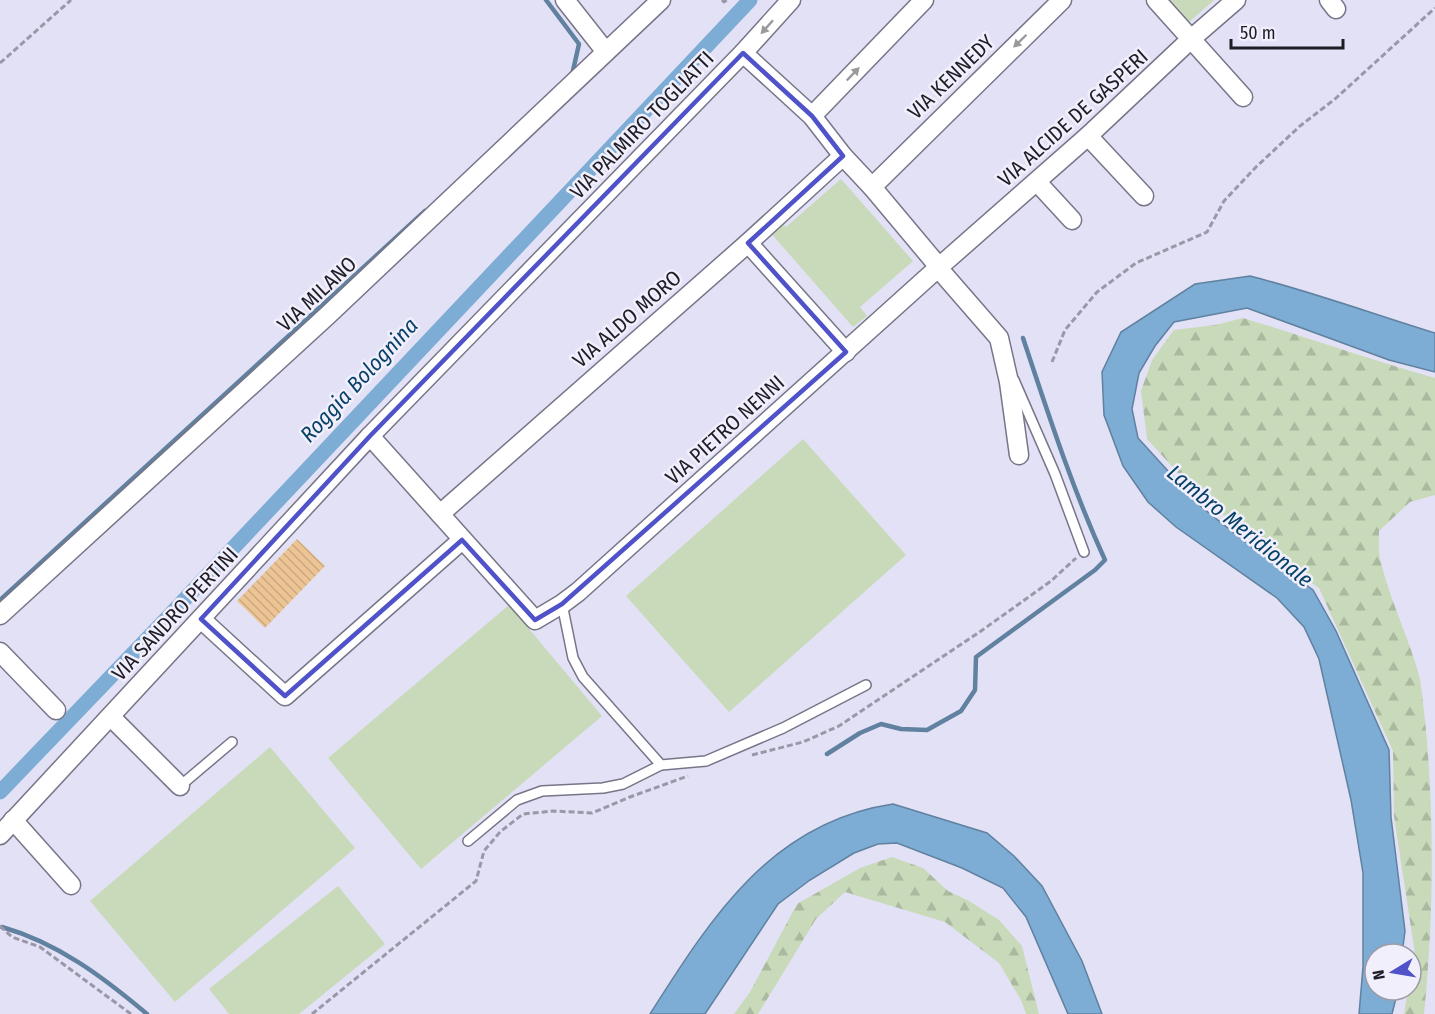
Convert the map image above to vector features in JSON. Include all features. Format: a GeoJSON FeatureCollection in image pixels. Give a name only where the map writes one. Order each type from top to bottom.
{"type":"FeatureCollection","features":[{"type":"Feature","properties":{"kind":"street"},"geometry":{"type":"LineString","coordinates":[[565,0],[606,52]]}},
{"type":"Feature","properties":{"kind":"street","name":"VIA MILANO"},"geometry":{"type":"LineString","coordinates":[[0,615],[328,315],[661,0]]}},
{"type":"Feature","properties":{"kind":"street"},"geometry":{"type":"LineString","coordinates":[[743,53],[791,0]]}},
{"type":"Feature","properties":{"kind":"street"},"geometry":{"type":"LineString","coordinates":[[812,116],[924,0]]}},
{"type":"Feature","properties":{"kind":"street","name":"VIA KENNEDY"},"geometry":{"type":"LineString","coordinates":[[872,187],[1062,0]]}},
{"type":"Feature","properties":{"kind":"street"},"geometry":{"type":"LineString","coordinates":[[1156,0],[1243,97]]}},
{"type":"Feature","properties":{"kind":"street","name":"VIA ALCIDE DE GASPERI"},"geometry":{"type":"LineString","coordinates":[[939,268],[1088,136],[1236,0]]}},
{"type":"Feature","properties":{"kind":"street","name":"VIA PALMIRO TOGLIATTI"},"geometry":{"type":"LineString","coordinates":[[370,436],[743,53],[812,116],[843,156],[872,187],[999,338],[1009,382],[1019,455]]}},
{"type":"Feature","properties":{"kind":"street"},"geometry":{"type":"LineString","coordinates":[[1088,136],[1144,196]]}},
{"type":"Feature","properties":{"kind":"street","name":"VIA ALDO MORO"},"geometry":{"type":"LineString","coordinates":[[440,514],[748,243],[843,156]]}},
{"type":"Feature","properties":{"kind":"street"},"geometry":{"type":"LineString","coordinates":[[1037,182],[1072,220]]}},
{"type":"Feature","properties":{"kind":"street"},"geometry":{"type":"LineString","coordinates":[[748,243],[846,352]]}},
{"type":"Feature","properties":{"kind":"street","name":"VIA PIETRO NENNI"},"geometry":{"type":"LineString","coordinates":[[462,540],[535,621],[562,604],[939,268]]}},
{"type":"Feature","properties":{"kind":"street"},"geometry":{"type":"LineString","coordinates":[[201,620],[285,696],[462,540],[370,436]]}},
{"type":"Feature","properties":{"kind":"street","name":"VIA SANDRO PERTINI"},"geometry":{"type":"LineString","coordinates":[[0,834],[370,436]]}},
{"type":"Feature","properties":{"kind":"street"},"geometry":{"type":"LineString","coordinates":[[0,652],[56,710]]}},
{"type":"Feature","properties":{"kind":"street"},"geometry":{"type":"LineString","coordinates":[[111,717],[180,786]]}},
{"type":"Feature","properties":{"kind":"street"},"geometry":{"type":"LineString","coordinates":[[13,820],[71,885]]}},
{"type":"Feature","properties":{"kind":"lane"},"geometry":{"type":"LineString","coordinates":[[1005,362],[1023,397],[1084,552]]}},
{"type":"Feature","properties":{"kind":"lane"},"geometry":{"type":"LineString","coordinates":[[562,604],[573,658],[583,677],[661,765]]}},
{"type":"Feature","properties":{"kind":"lane"},"geometry":{"type":"LineString","coordinates":[[468,841],[517,800],[542,791],[603,788],[623,784],[661,765],[706,761],[783,728],[866,685]]}},
{"type":"Feature","properties":{"kind":"lane"},"geometry":{"type":"LineString","coordinates":[[180,786],[232,742]]}},
{"type":"Feature","properties":{"kind":"path"},"geometry":{"type":"LineString","coordinates":[[0,63],[71,0]]}},
{"type":"Feature","properties":{"kind":"path"},"geometry":{"type":"LineString","coordinates":[[722,0],[724,2],[727,0]]}},
{"type":"Feature","properties":{"kind":"path"},"geometry":{"type":"LineString","coordinates":[[1052,362],[1065,330],[1097,292],[1136,263],[1207,232],[1224,201],[1256,167],[1435,9]]}},
{"type":"Feature","properties":{"kind":"path"},"geometry":{"type":"LineString","coordinates":[[748,757],[803,742],[838,726],[981,631],[1051,580],[1084,552]]}},
{"type":"Feature","properties":{"kind":"path"},"geometry":{"type":"LineString","coordinates":[[312,1014],[476,881],[484,851],[500,832],[523,814],[553,811],[592,813],[693,774]]}},
{"type":"Feature","properties":{"kind":"path"},"geometry":{"type":"LineString","coordinates":[[0,926],[12,937],[40,946],[131,1014]]}},
{"type":"Feature","properties":{"kind":"highlighted area"},"geometry":{"type":"Polygon","coordinates":[[[743,53],[812,116],[843,156],[748,243],[846,352],[562,604],[535,620],[462,540],[285,696],[201,619],[370,436],[743,53]]]}},
{"type":"Feature","properties":{"kind":"green space"},"geometry":{"type":"Polygon","coordinates":[[[1168,0],[1214,0],[1188,23],[1168,0]]]}},
{"type":"Feature","properties":{"kind":"green space"},"geometry":{"type":"Polygon","coordinates":[[[841,179],[913,261],[860,307],[867,316],[853,327],[769,231],[780,221],[786,227],[841,179]]]}},
{"type":"Feature","properties":{"kind":"green space"},"geometry":{"type":"Polygon","coordinates":[[[1243,318],[1435,378],[1435,495],[1410,502],[1379,531],[1380,559],[1420,679],[1425,719],[1431,803],[1432,889],[1424,1014],[1404,1014],[1406,1002],[1423,1002],[1423,942],[1413,942],[1394,816],[1393,751],[1319,588],[1252,541],[1188,484],[1147,439],[1141,391],[1152,360],[1174,330],[1215,325],[1243,318]]]}},
{"type":"Feature","properties":{"kind":"green space"},"geometry":{"type":"Polygon","coordinates":[[[803,439],[906,555],[729,712],[626,596],[803,439]]]}},
{"type":"Feature","properties":{"kind":"green space"},"geometry":{"type":"Polygon","coordinates":[[[509,605],[602,716],[421,869],[328,758],[509,605]]]}},
{"type":"Feature","properties":{"kind":"green space"},"geometry":{"type":"Polygon","coordinates":[[[270,747],[355,848],[175,1002],[90,901],[270,747]]]}},
{"type":"Feature","properties":{"kind":"green space"},"geometry":{"type":"Polygon","coordinates":[[[892,857],[923,868],[948,891],[999,920],[1022,946],[1039,1014],[1026,1014],[1021,1000],[999,963],[945,922],[845,892],[816,919],[758,1014],[734,1014],[750,992],[797,904],[860,868],[892,857]]]}},
{"type":"Feature","properties":{"kind":"green space"},"geometry":{"type":"Polygon","coordinates":[[[338,886],[385,944],[299,1014],[229,1014],[209,989],[338,886]]]}},
{"type":"Feature","properties":{"kind":"water"},"geometry":{"type":"Polygon","coordinates":[[[1250,276],[1435,333],[1435,372],[1389,360],[1247,308],[1174,322],[1155,346],[1139,373],[1132,409],[1138,438],[1199,505],[1253,548],[1313,590],[1336,631],[1389,750],[1391,817],[1405,931],[1404,942],[1363,942],[1363,873],[1351,800],[1319,659],[1304,627],[1277,598],[1176,527],[1148,502],[1123,466],[1104,415],[1102,372],[1121,332],[1195,284],[1250,276]]]}},
{"type":"Feature","properties":{"kind":"water"},"geometry":{"type":"Polygon","coordinates":[[[893,804],[987,833],[1014,856],[1042,886],[1082,961],[1102,1014],[1068,1014],[1026,917],[1003,888],[962,868],[897,843],[878,844],[854,853],[810,880],[778,904],[705,1014],[650,1014],[722,910],[749,880],[779,853],[812,831],[850,814],[893,804]]]}},
{"type":"Feature","properties":{"kind":"water"},"geometry":{"type":"Polygon","coordinates":[[[1363,967],[1363,1002],[1395,1002],[1392,1014],[1359,1014],[1363,967]]]}},
{"type":"Feature","properties":{"kind":"building"},"geometry":{"type":"Polygon","coordinates":[[[297,539],[325,566],[265,628],[237,601],[297,539]]]}},
{"type":"Feature","properties":{"kind":"waterway"},"geometry":{"type":"LineString","coordinates":[[546,0],[579,44],[572,75]]}},
{"type":"Feature","properties":{"kind":"waterway","name":"Roggia Bolognina"},"geometry":{"type":"LineString","coordinates":[[0,792],[750,0]]}},
{"type":"Feature","properties":{"kind":"waterway"},"geometry":{"type":"LineString","coordinates":[[0,600],[425,211]]}},
{"type":"Feature","properties":{"kind":"waterway"},"geometry":{"type":"LineString","coordinates":[[827,754],[860,733],[881,724],[901,729],[927,730],[961,711],[975,690],[976,657],[1095,570],[1105,560],[1071,478],[1023,338]]}},
{"type":"Feature","properties":{"kind":"waterway"},"geometry":{"type":"LineString","coordinates":[[2,927],[61,952],[97,974],[147,1014]]}},
{"type":"Feature","properties":{"kind":"water label","name":"Lambro Meridionale"},"geometry":{"type":"Point","coordinates":[1240,526]}}]}
